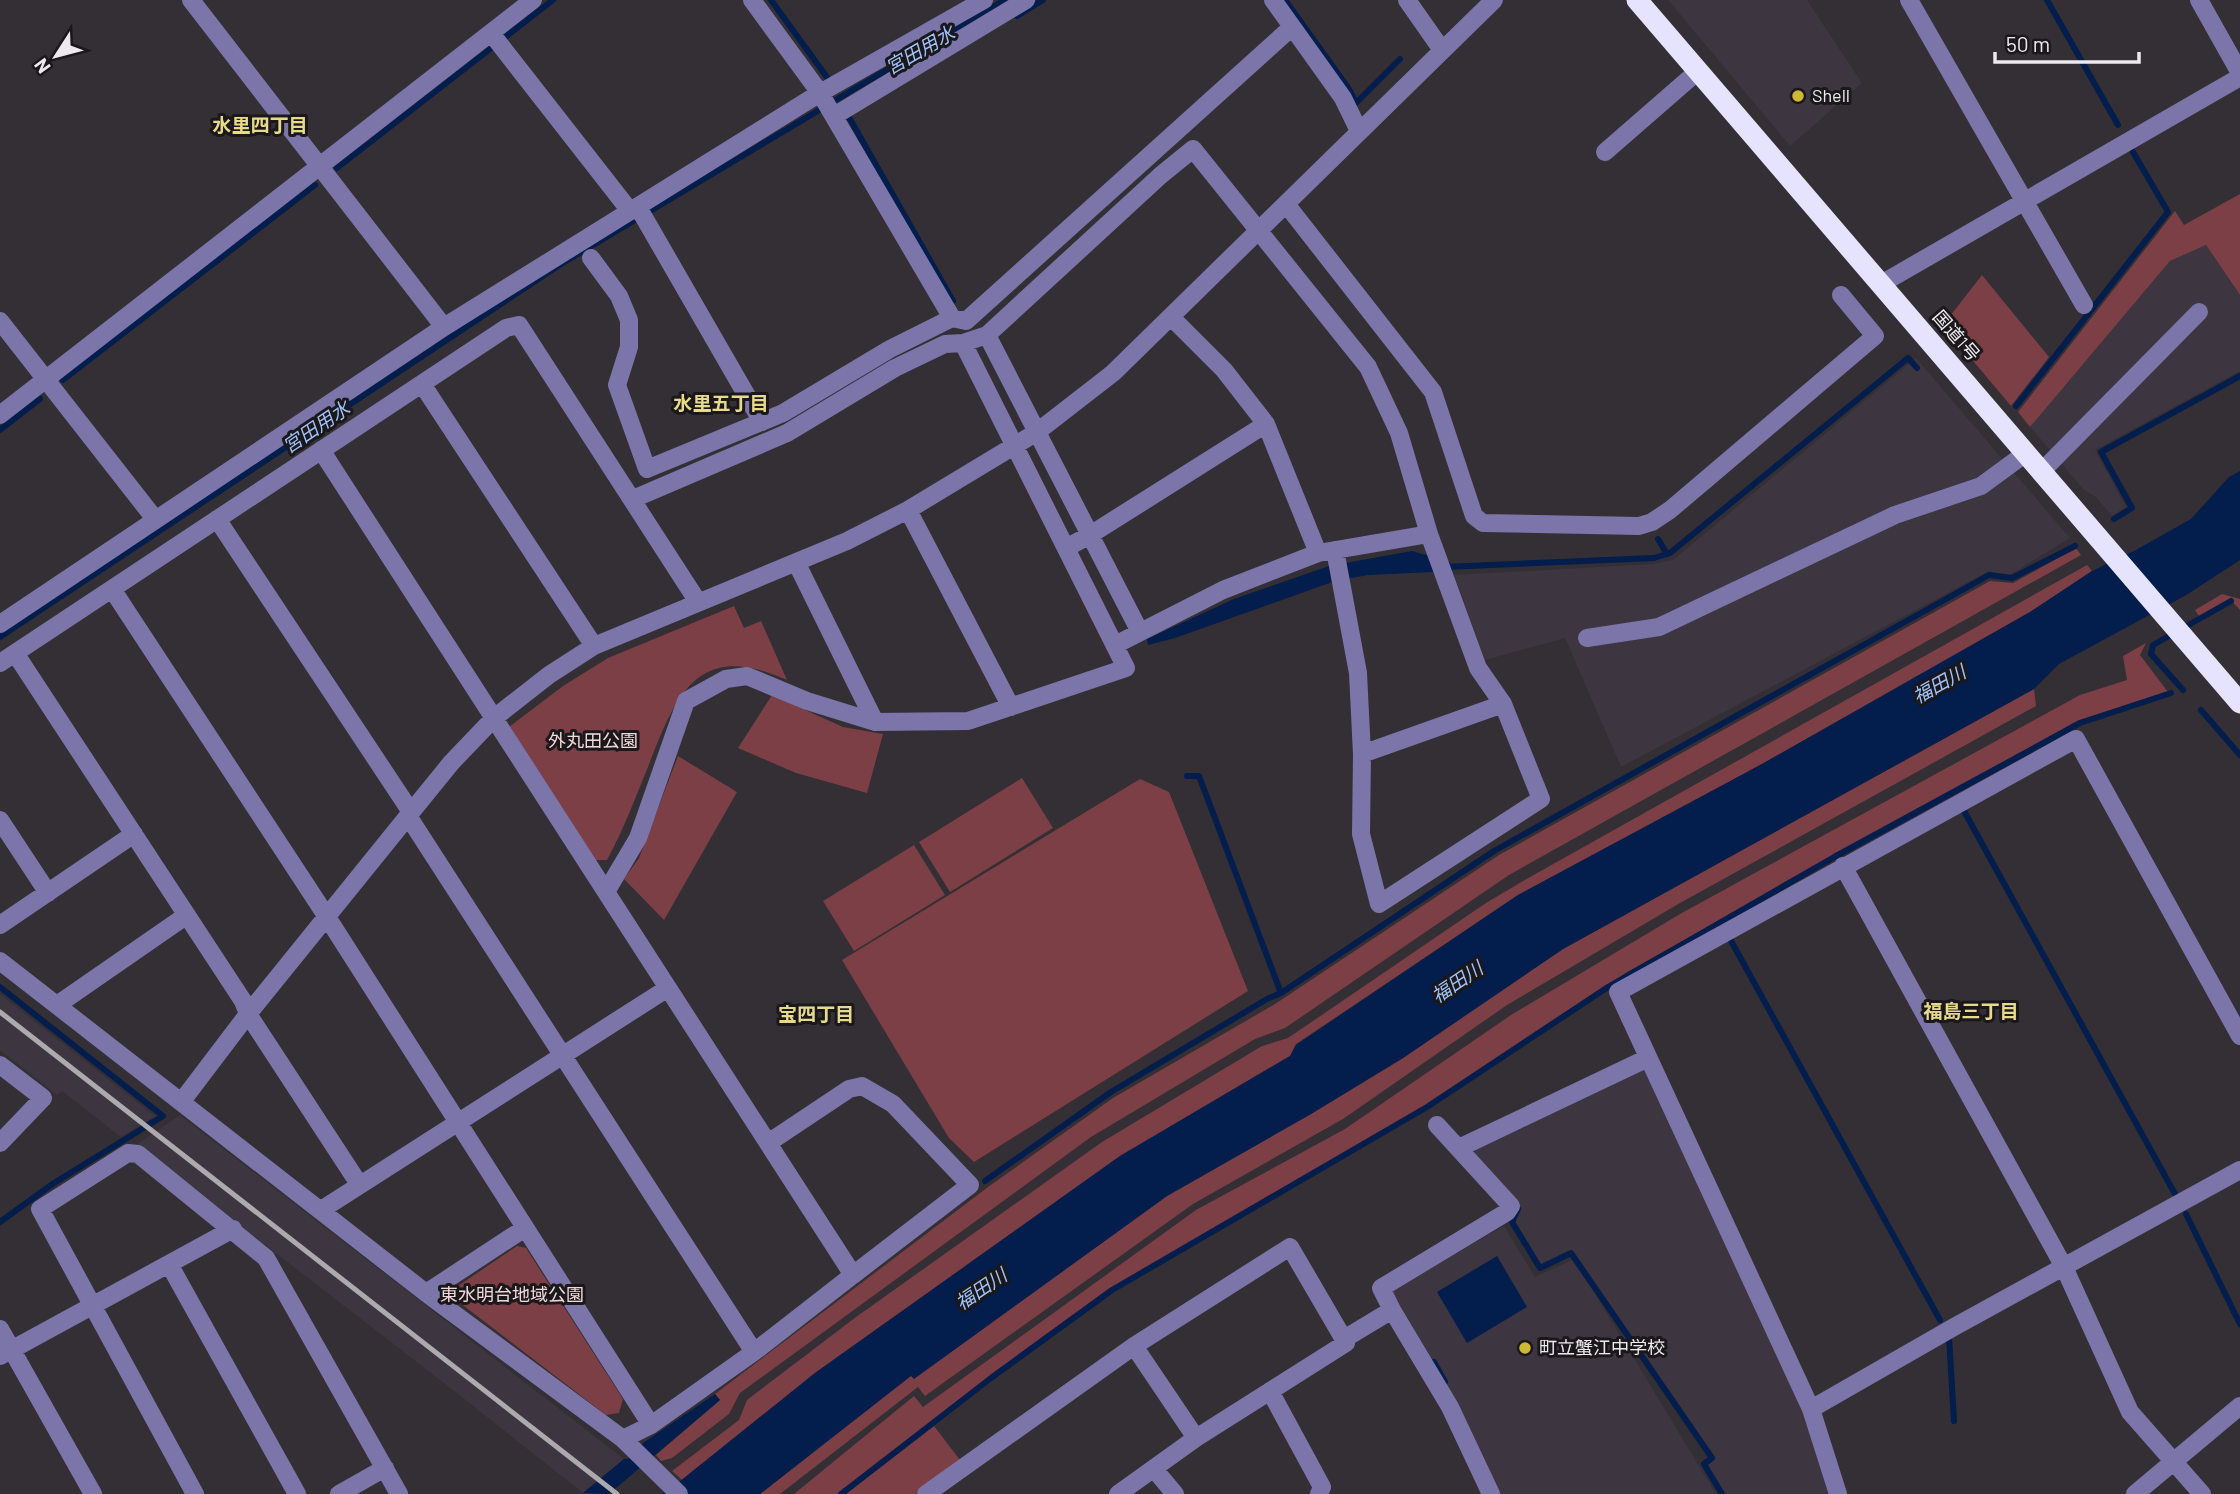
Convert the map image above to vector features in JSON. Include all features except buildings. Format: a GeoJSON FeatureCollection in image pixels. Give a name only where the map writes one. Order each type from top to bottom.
{"type":"FeatureCollection","features":[{"type":"Feature","properties":{"kind":"highway","name":"国道1号"},"geometry":{"type":"LineString","coordinates":[[1637,0],[2240,703]]}},
{"type":"Feature","properties":{"kind":"street"},"geometry":{"type":"LineString","coordinates":[[191,0],[444,327]]}},
{"type":"Feature","properties":{"kind":"street"},"geometry":{"type":"LineString","coordinates":[[0,415],[533,0]]}},
{"type":"Feature","properties":{"kind":"street"},"geometry":{"type":"LineString","coordinates":[[752,0],[820,93],[952,318]]}},
{"type":"Feature","properties":{"kind":"street"},"geometry":{"type":"LineString","coordinates":[[0,624],[444,327],[820,93],[984,0]]}},
{"type":"Feature","properties":{"kind":"street"},"geometry":{"type":"LineString","coordinates":[[834,116],[1026,0]]}},
{"type":"Feature","properties":{"kind":"street"},"geometry":{"type":"LineString","coordinates":[[1273,0],[1343,98],[1359,131]]}},
{"type":"Feature","properties":{"kind":"street"},"geometry":{"type":"LineString","coordinates":[[1407,0],[1442,50]]}},
{"type":"Feature","properties":{"kind":"street"},"geometry":{"type":"LineString","coordinates":[[182,1101],[248,1014],[409,814],[451,763],[494,718],[549,675],[594,646],[847,541],[908,510],[1037,432],[1113,373],[1494,0]]}},
{"type":"Feature","properties":{"kind":"street"},"geometry":{"type":"LineString","coordinates":[[1909,0],[2084,305]]}},
{"type":"Feature","properties":{"kind":"street"},"geometry":{"type":"LineString","coordinates":[[1881,284],[2240,75],[2199,0]]}},
{"type":"Feature","properties":{"kind":"street"},"geometry":{"type":"LineString","coordinates":[[591,258],[619,296],[629,320],[629,347],[617,385],[647,469],[783,413],[890,349],[952,318],[966,321],[1292,27]]}},
{"type":"Feature","properties":{"kind":"street"},"geometry":{"type":"LineString","coordinates":[[491,33],[634,209],[762,422]]}},
{"type":"Feature","properties":{"kind":"street"},"geometry":{"type":"LineString","coordinates":[[1605,152],[1698,71]]}},
{"type":"Feature","properties":{"kind":"street"},"geometry":{"type":"LineString","coordinates":[[633,499],[788,433],[895,368],[944,344],[963,343],[987,335],[1161,175],[1193,149],[1368,367],[1399,433],[1431,540],[1478,668],[1503,704],[1541,799],[1379,904],[1361,834],[1362,754],[1358,673],[1344,596],[1330,555],[1266,424],[1224,370],[1171,317]]}},
{"type":"Feature","properties":{"kind":"street"},"geometry":{"type":"LineString","coordinates":[[1286,204],[1433,392],[1474,516],[1483,523],[1639,526],[1652,522],[1875,336],[1841,295]]}},
{"type":"Feature","properties":{"kind":"street"},"geometry":{"type":"LineString","coordinates":[[2042,471],[2199,312]]}},
{"type":"Feature","properties":{"kind":"street"},"geometry":{"type":"LineString","coordinates":[[0,321],[155,519]]}},
{"type":"Feature","properties":{"kind":"street"},"geometry":{"type":"LineString","coordinates":[[359,1184],[134,834],[7,658],[506,328],[519,325],[698,601]]}},
{"type":"Feature","properties":{"kind":"street"},"geometry":{"type":"LineString","coordinates":[[987,335],[1139,630]]}},
{"type":"Feature","properties":{"kind":"street"},"geometry":{"type":"LineString","coordinates":[[606,892],[638,838],[686,701],[726,679],[747,676],[807,701],[875,722],[968,721],[1126,668],[963,343]]}},
{"type":"Feature","properties":{"kind":"street"},"geometry":{"type":"LineString","coordinates":[[422,384],[594,646]]}},
{"type":"Feature","properties":{"kind":"street"},"geometry":{"type":"LineString","coordinates":[[1066,548],[1266,424]]}},
{"type":"Feature","properties":{"kind":"street"},"geometry":{"type":"LineString","coordinates":[[321,450],[853,1275]]}},
{"type":"Feature","properties":{"kind":"street"},"geometry":{"type":"LineString","coordinates":[[1587,638],[1658,627],[1895,514],[1981,486],[2026,453]]}},
{"type":"Feature","properties":{"kind":"street"},"geometry":{"type":"LineString","coordinates":[[908,510],[1011,707]]}},
{"type":"Feature","properties":{"kind":"street"},"geometry":{"type":"LineString","coordinates":[[217,519],[754,1352]]}},
{"type":"Feature","properties":{"kind":"street"},"geometry":{"type":"LineString","coordinates":[[1115,645],[1139,630],[1223,590],[1330,555],[1431,540]]}},
{"type":"Feature","properties":{"kind":"street"},"geometry":{"type":"LineString","coordinates":[[796,562],[875,722]]}},
{"type":"Feature","properties":{"kind":"street"},"geometry":{"type":"LineString","coordinates":[[112,589],[327,917],[651,1425]]}},
{"type":"Feature","properties":{"kind":"street"},"geometry":{"type":"LineString","coordinates":[[1362,754],[1503,704]]}},
{"type":"Feature","properties":{"kind":"street"},"geometry":{"type":"LineString","coordinates":[[1838,1494],[1811,1409],[1618,992],[2076,739],[2240,1036]]}},
{"type":"Feature","properties":{"kind":"street"},"geometry":{"type":"LineString","coordinates":[[0,820],[48,892]]}},
{"type":"Feature","properties":{"kind":"street"},"geometry":{"type":"LineString","coordinates":[[0,926],[134,834]]}},
{"type":"Feature","properties":{"kind":"street"},"geometry":{"type":"LineString","coordinates":[[1843,866],[2064,1267],[2130,1412],[2202,1494]]}},
{"type":"Feature","properties":{"kind":"street"},"geometry":{"type":"LineString","coordinates":[[57,1005],[187,915]]}},
{"type":"Feature","properties":{"kind":"street"},"geometry":{"type":"LineString","coordinates":[[0,961],[426,1293],[629,1445],[679,1494]]}},
{"type":"Feature","properties":{"kind":"street"},"geometry":{"type":"LineString","coordinates":[[321,1210],[668,988]]}},
{"type":"Feature","properties":{"kind":"street"},"geometry":{"type":"LineString","coordinates":[[1459,1148],[1648,1058]]}},
{"type":"Feature","properties":{"kind":"street"},"geometry":{"type":"LineString","coordinates":[[0,1065],[43,1098],[0,1143]]}},
{"type":"Feature","properties":{"kind":"street"},"geometry":{"type":"LineString","coordinates":[[629,1445],[651,1425],[754,1352],[970,1185],[893,1104],[862,1086],[849,1089],[768,1143]]}},
{"type":"Feature","properties":{"kind":"street"},"geometry":{"type":"LineString","coordinates":[[1437,1125],[1511,1206],[1507,1212],[1381,1288],[1450,1407],[1491,1494]]}},
{"type":"Feature","properties":{"kind":"street"},"geometry":{"type":"LineString","coordinates":[[195,1494],[40,1209],[128,1153],[138,1154],[266,1258],[399,1494]]}},
{"type":"Feature","properties":{"kind":"street"},"geometry":{"type":"LineString","coordinates":[[1811,1409],[2240,1170]]}},
{"type":"Feature","properties":{"kind":"street"},"geometry":{"type":"LineString","coordinates":[[426,1293],[525,1228]]}},
{"type":"Feature","properties":{"kind":"street"},"geometry":{"type":"LineString","coordinates":[[6,1353],[233,1229]]}},
{"type":"Feature","properties":{"kind":"street"},"geometry":{"type":"LineString","coordinates":[[926,1494],[1134,1346],[1290,1247],[1346,1343],[1196,1438],[1118,1494]]}},
{"type":"Feature","properties":{"kind":"street"},"geometry":{"type":"LineString","coordinates":[[169,1264],[297,1494]]}},
{"type":"Feature","properties":{"kind":"street"},"geometry":{"type":"LineString","coordinates":[[1344,1339],[1392,1310]]}},
{"type":"Feature","properties":{"kind":"street"},"geometry":{"type":"LineString","coordinates":[[0,1329],[6,1353],[93,1494]]}},
{"type":"Feature","properties":{"kind":"street"},"geometry":{"type":"LineString","coordinates":[[1134,1346],[1196,1438]]}},
{"type":"Feature","properties":{"kind":"street"},"geometry":{"type":"LineString","coordinates":[[1270,1391],[1322,1487],[1319,1494]]}},
{"type":"Feature","properties":{"kind":"street"},"geometry":{"type":"LineString","coordinates":[[2135,1494],[2240,1406]]}},
{"type":"Feature","properties":{"kind":"street"},"geometry":{"type":"LineString","coordinates":[[339,1494],[385,1468]]}},
{"type":"Feature","properties":{"kind":"street"},"geometry":{"type":"LineString","coordinates":[[1154,1469],[1175,1494]]}},
{"type":"Feature","properties":{"kind":"shaded area"},"geometry":{"type":"Polygon","coordinates":[[[1668,0],[1807,0],[1862,83],[1790,146],[1668,0]]]}},
{"type":"Feature","properties":{"kind":"shaded area"},"geometry":{"type":"Polygon","coordinates":[[[2206,245],[2240,295],[2240,371],[2095,450],[2126,507],[2112,516],[2096,497],[2084,490],[2030,427],[2170,261],[2206,245]]]}},
{"type":"Feature","properties":{"kind":"shaded area"},"geometry":{"type":"Polygon","coordinates":[[[1916,358],[2070,538],[2008,576],[1989,571],[1621,767],[1565,638],[1485,660],[1454,575],[1653,564],[1673,560],[1916,358]]]}},
{"type":"Feature","properties":{"kind":"shaded area"},"geometry":{"type":"Polygon","coordinates":[[[0,994],[155,1116],[121,1137],[62,1091],[57,1095],[0,1050],[0,994]]]}},
{"type":"Feature","properties":{"kind":"shaded area"},"geometry":{"type":"Polygon","coordinates":[[[1644,1070],[1650,1075],[1804,1409],[1831,1494],[1724,1494],[1706,1464],[1714,1458],[1573,1252],[1540,1267],[1514,1222],[1521,1209],[1471,1154],[1644,1070]]]}},
{"type":"Feature","properties":{"kind":"shaded area"},"geometry":{"type":"Polygon","coordinates":[[[180,1115],[624,1459],[583,1493],[136,1145],[180,1115]]]}},
{"type":"Feature","properties":{"kind":"shaded area","name":"町立蟹江中学校"},"geometry":{"type":"Polygon","coordinates":[[[1504,1226],[1535,1277],[1574,1259],[1716,1494],[1498,1494],[1389,1292],[1504,1226]]]}},
{"type":"Feature","properties":{"kind":"green space"},"geometry":{"type":"Polygon","coordinates":[[[2240,194],[2240,295],[2206,245],[2170,261],[2030,427],[2018,412],[2175,211],[2184,225],[2240,194]]]}},
{"type":"Feature","properties":{"kind":"green space"},"geometry":{"type":"Polygon","coordinates":[[[1982,275],[2049,357],[2011,406],[1943,325],[1982,275]]]}},
{"type":"Feature","properties":{"kind":"green space"},"geometry":{"type":"Polygon","coordinates":[[[2076,548],[2081,555],[1509,875],[1285,1028],[1255,1039],[1091,1137],[740,1393],[729,1414],[672,1458],[661,1461],[656,1455],[720,1400],[715,1394],[988,1187],[1113,1098],[1275,1004],[1499,855],[1990,581],[2013,583],[2076,548]]]}},
{"type":"Feature","properties":{"kind":"green space"},"geometry":{"type":"Polygon","coordinates":[[[2087,565],[2092,571],[2030,612],[1762,764],[1518,895],[1296,1044],[1290,1056],[1120,1156],[815,1373],[682,1480],[672,1471],[739,1420],[747,1400],[856,1317],[1102,1142],[1262,1046],[1288,1038],[1486,903],[1530,877],[2087,565]]]}},
{"type":"Feature","properties":{"kind":"green space"},"geometry":{"type":"Polygon","coordinates":[[[2222,594],[2240,599],[2240,610],[2230,599],[2199,616],[2195,610],[2222,594]]]}},
{"type":"Feature","properties":{"kind":"green space","name":"外丸田公園"},"geometry":{"type":"Polygon","coordinates":[[[734,606],[744,628],[761,621],[787,680],[757,669],[733,666],[713,670],[696,679],[671,713],[607,860],[595,860],[509,727],[563,686],[608,658],[734,606]]]}},
{"type":"Feature","properties":{"kind":"green space"},"geometry":{"type":"Polygon","coordinates":[[[2146,643],[2140,655],[2168,692],[2079,720],[1627,972],[1422,1108],[1110,1289],[989,1377],[838,1494],[794,1494],[914,1396],[923,1407],[1196,1210],[1345,1129],[1511,1015],[1680,914],[2080,695],[2127,680],[2123,656],[2146,643]]]}},
{"type":"Feature","properties":{"kind":"green space"},"geometry":{"type":"Polygon","coordinates":[[[2034,689],[2036,706],[1680,903],[1507,1005],[1343,1119],[1193,1204],[925,1396],[918,1387],[780,1494],[760,1494],[911,1375],[914,1378],[1167,1196],[1403,1058],[1563,949],[2034,689]]]}},
{"type":"Feature","properties":{"kind":"green space"},"geometry":{"type":"Polygon","coordinates":[[[772,695],[843,727],[883,734],[867,793],[796,773],[738,748],[772,695]]]}},
{"type":"Feature","properties":{"kind":"green space"},"geometry":{"type":"Polygon","coordinates":[[[678,756],[737,792],[664,920],[624,879],[639,858],[678,756]]]}},
{"type":"Feature","properties":{"kind":"green space"},"geometry":{"type":"Polygon","coordinates":[[[1022,778],[1053,828],[950,892],[919,842],[1022,778]]]}},
{"type":"Feature","properties":{"kind":"green space"},"geometry":{"type":"Polygon","coordinates":[[[1140,779],[1169,792],[1248,991],[974,1162],[949,1138],[842,960],[1140,779]]]}},
{"type":"Feature","properties":{"kind":"green space"},"geometry":{"type":"Polygon","coordinates":[[[914,845],[945,895],[854,951],[823,901],[914,845]]]}},
{"type":"Feature","properties":{"kind":"green space","name":"東水明台地域公園"},"geometry":{"type":"Polygon","coordinates":[[[517,1246],[526,1248],[623,1399],[619,1413],[606,1415],[455,1299],[455,1288],[517,1246]]]}},
{"type":"Feature","properties":{"kind":"green space"},"geometry":{"type":"Polygon","coordinates":[[[934,1426],[960,1460],[915,1494],[846,1494],[934,1426]]]}},
{"type":"Feature","properties":{"kind":"water","name":"福田川"},"geometry":{"type":"Polygon","coordinates":[[[2240,471],[2240,560],[2188,594],[2059,664],[2034,689],[1563,949],[1403,1058],[1167,1196],[914,1379],[911,1376],[760,1494],[661,1494],[815,1373],[1120,1156],[1290,1056],[1296,1045],[1518,895],[1762,764],[2030,612],[2092,571],[2191,519],[2229,477],[2240,471]]]}},
{"type":"Feature","properties":{"kind":"water"},"geometry":{"type":"Polygon","coordinates":[[[1412,551],[1450,562],[1453,571],[1368,575],[1335,581],[1175,638],[1148,645],[1147,639],[1234,599],[1329,566],[1412,551]]]}},
{"type":"Feature","properties":{"kind":"water"},"geometry":{"type":"Polygon","coordinates":[[[1497,1256],[1527,1307],[1467,1343],[1437,1292],[1497,1256]]]}},
{"type":"Feature","properties":{"kind":"water"},"geometry":{"type":"Polygon","coordinates":[[[715,1394],[720,1400],[609,1494],[583,1493],[624,1459],[631,1458],[643,1443],[715,1394]]]}},
{"type":"Feature","properties":{"kind":"waterway"},"geometry":{"type":"LineString","coordinates":[[504,38],[553,0]]}},
{"type":"Feature","properties":{"kind":"waterway"},"geometry":{"type":"LineString","coordinates":[[771,0],[829,80]]}},
{"type":"Feature","properties":{"kind":"waterway","name":"宮田用水"},"geometry":{"type":"LineString","coordinates":[[834,101],[1005,0]]}},
{"type":"Feature","properties":{"kind":"waterway"},"geometry":{"type":"LineString","coordinates":[[1017,16],[1043,0]]}},
{"type":"Feature","properties":{"kind":"waterway"},"geometry":{"type":"LineString","coordinates":[[1285,0],[1349,89],[1356,103],[1400,59]]}},
{"type":"Feature","properties":{"kind":"waterway"},"geometry":{"type":"LineString","coordinates":[[2047,0],[2118,125]]}},
{"type":"Feature","properties":{"kind":"waterway"},"geometry":{"type":"LineString","coordinates":[[337,168],[490,49]]}},
{"type":"Feature","properties":{"kind":"waterway","name":"宮田用水"},"geometry":{"type":"LineString","coordinates":[[652,210],[821,109]]}},
{"type":"Feature","properties":{"kind":"waterway"},"geometry":{"type":"LineString","coordinates":[[850,119],[953,301]]}},
{"type":"Feature","properties":{"kind":"waterway"},"geometry":{"type":"LineString","coordinates":[[2016,406],[2168,212],[2133,152]]}},
{"type":"Feature","properties":{"kind":"waterway"},"geometry":{"type":"LineString","coordinates":[[63,380],[315,185]]}},
{"type":"Feature","properties":{"kind":"waterway","name":"宮田用水"},"geometry":{"type":"LineString","coordinates":[[0,637],[561,264],[635,220]]}},
{"type":"Feature","properties":{"kind":"waterway"},"geometry":{"type":"LineString","coordinates":[[1445,567],[1654,558],[1670,553],[1908,358],[1917,368]]}},
{"type":"Feature","properties":{"kind":"waterway"},"geometry":{"type":"LineString","coordinates":[[2114,519],[2132,508],[2101,452],[2240,376]]}},
{"type":"Feature","properties":{"kind":"waterway"},"geometry":{"type":"LineString","coordinates":[[0,430],[40,399]]}},
{"type":"Feature","properties":{"kind":"waterway"},"geometry":{"type":"LineString","coordinates":[[1658,539],[1667,554]]}},
{"type":"Feature","properties":{"kind":"waterway"},"geometry":{"type":"LineString","coordinates":[[985,1181],[1111,1092],[1281,993],[1494,851],[1989,575],[2012,578],[2075,546]]}},
{"type":"Feature","properties":{"kind":"waterway"},"geometry":{"type":"LineString","coordinates":[[2183,690],[2151,654],[2153,645],[2231,601]]}},
{"type":"Feature","properties":{"kind":"waterway"},"geometry":{"type":"LineString","coordinates":[[841,1494],[991,1378],[1112,1290],[1427,1107],[1608,987],[1836,856],[2080,723],[2171,693]]}},
{"type":"Feature","properties":{"kind":"waterway"},"geometry":{"type":"LineString","coordinates":[[2201,710],[2240,755]]}},
{"type":"Feature","properties":{"kind":"waterway"},"geometry":{"type":"LineString","coordinates":[[1187,776],[1199,776],[1281,993]]}},
{"type":"Feature","properties":{"kind":"waterway"},"geometry":{"type":"LineString","coordinates":[[1964,811],[2175,1194]]}},
{"type":"Feature","properties":{"kind":"waterway"},"geometry":{"type":"LineString","coordinates":[[1730,939],[1940,1320]]}},
{"type":"Feature","properties":{"kind":"waterway"},"geometry":{"type":"LineString","coordinates":[[0,987],[163,1116],[54,1183],[0,1222]]}},
{"type":"Feature","properties":{"kind":"waterway"},"geometry":{"type":"LineString","coordinates":[[1518,1209],[1512,1222],[1540,1268],[1571,1253],[1712,1458],[1704,1464],[1722,1494]]}},
{"type":"Feature","properties":{"kind":"waterway"},"geometry":{"type":"LineString","coordinates":[[2186,1214],[2240,1324]]}},
{"type":"Feature","properties":{"kind":"waterway"},"geometry":{"type":"LineString","coordinates":[[1949,1337],[1954,1421]]}},
{"type":"Feature","properties":{"kind":"waterway"},"geometry":{"type":"LineString","coordinates":[[1434,1362],[1445,1382]]}},
{"type":"Feature","properties":{"kind":"railway"},"geometry":{"type":"LineString","coordinates":[[0,1012],[617,1494]]}},
{"type":"Feature","properties":{"kind":"place","name":"Shell"},"geometry":{"type":"Point","coordinates":[1798,96]}},
{"type":"Feature","properties":{"kind":"place","name":"町立蟹江中学校"},"geometry":{"type":"Point","coordinates":[1525,1348]}},
{"type":"Feature","properties":{"kind":"district","name":"水里四丁目"},"geometry":{"type":"Point","coordinates":[260,125]}},
{"type":"Feature","properties":{"kind":"district","name":"水里五丁目"},"geometry":{"type":"Point","coordinates":[721,403]}},
{"type":"Feature","properties":{"kind":"district","name":"福島三丁目"},"geometry":{"type":"Point","coordinates":[1971,1011]}},
{"type":"Feature","properties":{"kind":"district","name":"宝四丁目"},"geometry":{"type":"Point","coordinates":[816,1014]}}]}
